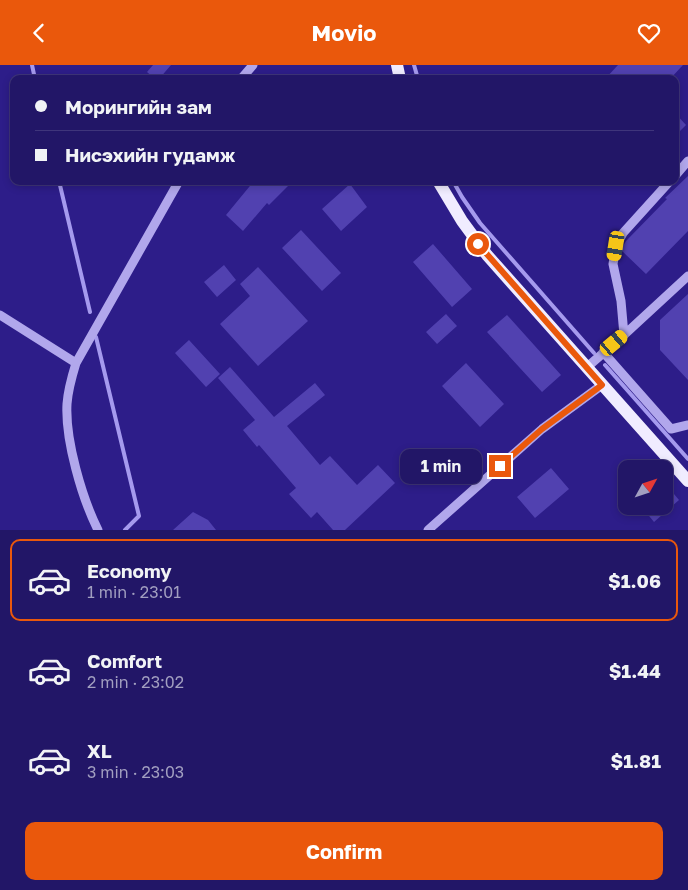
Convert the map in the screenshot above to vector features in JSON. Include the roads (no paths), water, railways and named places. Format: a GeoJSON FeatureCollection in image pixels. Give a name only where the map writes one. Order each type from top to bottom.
{"type":"FeatureCollection","features":[{"type":"Feature","properties":{"kind":"main road"},"geometry":{"type":"LineString","coordinates":[[440,185],[462,221],[487,255],[688,481]]}},
{"type":"Feature","properties":{"kind":"street"},"geometry":{"type":"LineString","coordinates":[[244,75],[253,65]]}},
{"type":"Feature","properties":{"kind":"street"},"geometry":{"type":"LineString","coordinates":[[679,171],[688,161]]}},
{"type":"Feature","properties":{"kind":"street"},"geometry":{"type":"LineString","coordinates":[[98,530],[82,491],[72,449],[67,405],[70,381],[76,363],[177,185]]}},
{"type":"Feature","properties":{"kind":"street"},"geometry":{"type":"LineString","coordinates":[[624,335],[621,301],[613,264],[616,246],[623,233],[666,185]]}},
{"type":"Feature","properties":{"kind":"street"},"geometry":{"type":"LineString","coordinates":[[586,368],[688,276]]}},
{"type":"Feature","properties":{"kind":"street"},"geometry":{"type":"LineString","coordinates":[[0,315],[76,363]]}},
{"type":"Feature","properties":{"kind":"street"},"geometry":{"type":"LineString","coordinates":[[603,352],[670,429],[688,425]]}},
{"type":"Feature","properties":{"kind":"street"},"geometry":{"type":"LineString","coordinates":[[428,530],[542,429],[602,385]]}},
{"type":"Feature","properties":{"kind":"waterway"},"geometry":{"type":"LineString","coordinates":[[32,65],[34,75]]}},
{"type":"Feature","properties":{"kind":"waterway"},"geometry":{"type":"LineString","coordinates":[[414,65],[417,75]]}},
{"type":"Feature","properties":{"kind":"waterway"},"geometry":{"type":"LineString","coordinates":[[60,185],[90,312]]}},
{"type":"Feature","properties":{"kind":"waterway"},"geometry":{"type":"LineString","coordinates":[[455,185],[480,223],[594,353]]}},
{"type":"Feature","properties":{"kind":"waterway"},"geometry":{"type":"LineString","coordinates":[[96,337],[139,516],[125,530]]}},
{"type":"Feature","properties":{"kind":"waterway"},"geometry":{"type":"LineString","coordinates":[[605,365],[688,459]]}}]}
